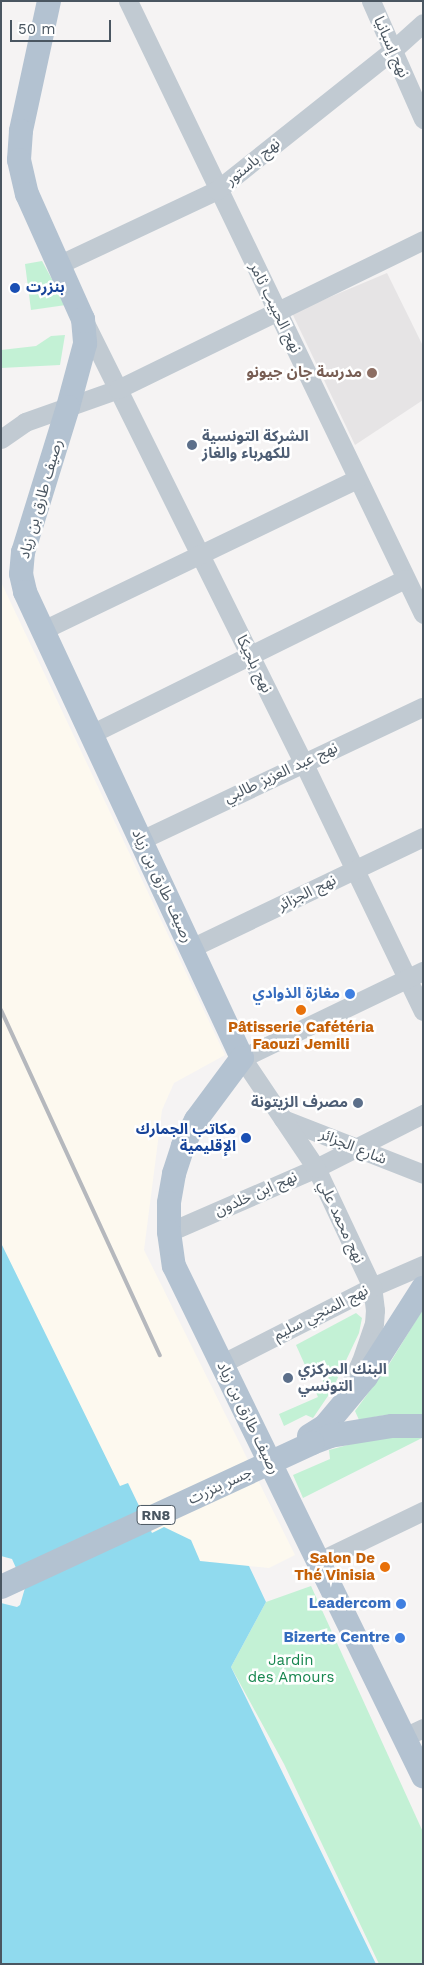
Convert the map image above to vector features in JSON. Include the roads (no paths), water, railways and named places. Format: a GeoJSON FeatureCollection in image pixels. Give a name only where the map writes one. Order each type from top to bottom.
{"type":"FeatureCollection","features":[{"type":"Feature","properties":{"kind":"main road","name":"رصيف طارق بن زياد"},"geometry":{"type":"LineString","coordinates":[[49,1],[21,131],[19,160],[28,194],[83,319],[84,344],[68,407],[23,552],[21,574],[25,592],[242,1058],[196,1120],[183,1146],[172,1184],[169,1232],[174,1266],[318,1562],[413,1733],[423,1776]]}},
{"type":"Feature","properties":{"kind":"main road","name":"RN8"},"geometry":{"type":"LineString","coordinates":[[322,1431],[378,1361],[423,1288]]}},
{"type":"Feature","properties":{"kind":"main road","name":"RN8"},"geometry":{"type":"LineString","coordinates":[[322,1431],[392,1426],[423,1426]]}},
{"type":"Feature","properties":{"kind":"main road","name":"جسر بنزرت"},"geometry":{"type":"LineString","coordinates":[[1,1579],[322,1431]]}},
{"type":"Feature","properties":{"kind":"main road","name":"جسر بنزرت"},"geometry":{"type":"LineString","coordinates":[[1,1587],[322,1431]]}},
{"type":"Feature","properties":{"kind":"street","name":"نهج الحبيب ثامر"},"geometry":{"type":"LineString","coordinates":[[128,1],[217,190],[423,614]]}},
{"type":"Feature","properties":{"kind":"street","name":"نهج إسبانيا"},"geometry":{"type":"LineString","coordinates":[[371,1],[423,120]]}},
{"type":"Feature","properties":{"kind":"street","name":"نهج باستور"},"geometry":{"type":"LineString","coordinates":[[60,264],[217,190],[393,50],[423,23]]}},
{"type":"Feature","properties":{"kind":"street"},"geometry":{"type":"LineString","coordinates":[[1,439],[25,422],[118,388],[423,240]]}},
{"type":"Feature","properties":{"kind":"street","name":"نهج بلجيكا"},"geometry":{"type":"LineString","coordinates":[[83,319],[303,762],[354,870],[415,975],[423,1010]]}},
{"type":"Feature","properties":{"kind":"street"},"geometry":{"type":"LineString","coordinates":[[43,630],[357,479]]}},
{"type":"Feature","properties":{"kind":"street"},"geometry":{"type":"LineString","coordinates":[[91,734],[251,657],[405,579]]}},
{"type":"Feature","properties":{"kind":"street","name":"نهج عبد العزيز طالبي"},"geometry":{"type":"LineString","coordinates":[[141,840],[423,707]]}},
{"type":"Feature","properties":{"kind":"street","name":"نهج الجزائر"},"geometry":{"type":"LineString","coordinates":[[191,948],[423,837]]}},
{"type":"Feature","properties":{"kind":"street"},"geometry":{"type":"LineString","coordinates":[[242,1058],[415,975]]}},
{"type":"Feature","properties":{"kind":"street","name":"رصيف طارق بن زياد"},"geometry":{"type":"LineString","coordinates":[[242,1058],[316,1168]]}},
{"type":"Feature","properties":{"kind":"street","name":"نهج ابن خلدون"},"geometry":{"type":"LineString","coordinates":[[169,1232],[316,1168],[423,1114]]}},
{"type":"Feature","properties":{"kind":"street","name":"شارع الجزائر"},"geometry":{"type":"LineString","coordinates":[[283,1119],[423,1174]]}},
{"type":"Feature","properties":{"kind":"street","name":"نهج محمد علي"},"geometry":{"type":"LineString","coordinates":[[316,1168],[372,1287],[376,1310],[374,1324],[361,1361],[322,1431]]}},
{"type":"Feature","properties":{"kind":"street","name":"نهج المنجي سليم"},"geometry":{"type":"LineString","coordinates":[[222,1364],[372,1287],[423,1265]]}},
{"type":"Feature","properties":{"kind":"street"},"geometry":{"type":"LineString","coordinates":[[318,1562],[423,1511]]}},
{"type":"Feature","properties":{"kind":"water"},"geometry":{"type":"Polygon","coordinates":[[[1,1243],[120,1486],[128,1483],[152,1533],[164,1527],[191,1540],[200,1561],[249,1566],[266,1602],[231,1667],[376,1964],[1,1964],[1,1603],[17,1607],[20,1605],[25,1588],[12,1559],[1,1556],[1,1243]]]}},
{"type":"Feature","properties":{"kind":"railway"},"geometry":{"type":"LineString","coordinates":[[1,1010],[160,1355]]}},
{"type":"Feature","properties":{"kind":"place","name":"بنزرت"},"geometry":{"type":"Point","coordinates":[15,288]}},
{"type":"Feature","properties":{"kind":"place","name":"مدرسة جان جيونو"},"geometry":{"type":"Point","coordinates":[372,373]}},
{"type":"Feature","properties":{"kind":"place","name":"الشركة التونسية للكهرباء والغاز"},"geometry":{"type":"Point","coordinates":[192,445]}},
{"type":"Feature","properties":{"kind":"place","name":"مغازة الذوادي"},"geometry":{"type":"Point","coordinates":[350,994]}},
{"type":"Feature","properties":{"kind":"place","name":"Pâtisserie Cafétéria Faouzi Jemili"},"geometry":{"type":"Point","coordinates":[301,1010]}},
{"type":"Feature","properties":{"kind":"place","name":"مصرف الزيتونة"},"geometry":{"type":"Point","coordinates":[358,1103]}},
{"type":"Feature","properties":{"kind":"place","name":"مكاتب الجمارك الإقليمية"},"geometry":{"type":"Point","coordinates":[246,1138]}},
{"type":"Feature","properties":{"kind":"place","name":"البنك المركزي التونسي"},"geometry":{"type":"Point","coordinates":[288,1378]}},
{"type":"Feature","properties":{"kind":"place","name":"Salon De Thé Vinisia"},"geometry":{"type":"Point","coordinates":[385,1567]}},
{"type":"Feature","properties":{"kind":"place","name":"Leadercom"},"geometry":{"type":"Point","coordinates":[401,1604]}},
{"type":"Feature","properties":{"kind":"place","name":"Bizerte Centre"},"geometry":{"type":"Point","coordinates":[400,1638]}},
{"type":"Feature","properties":{"kind":"park label","name":"Jardin des Amours"},"geometry":{"type":"Point","coordinates":[291,1668]}}]}
